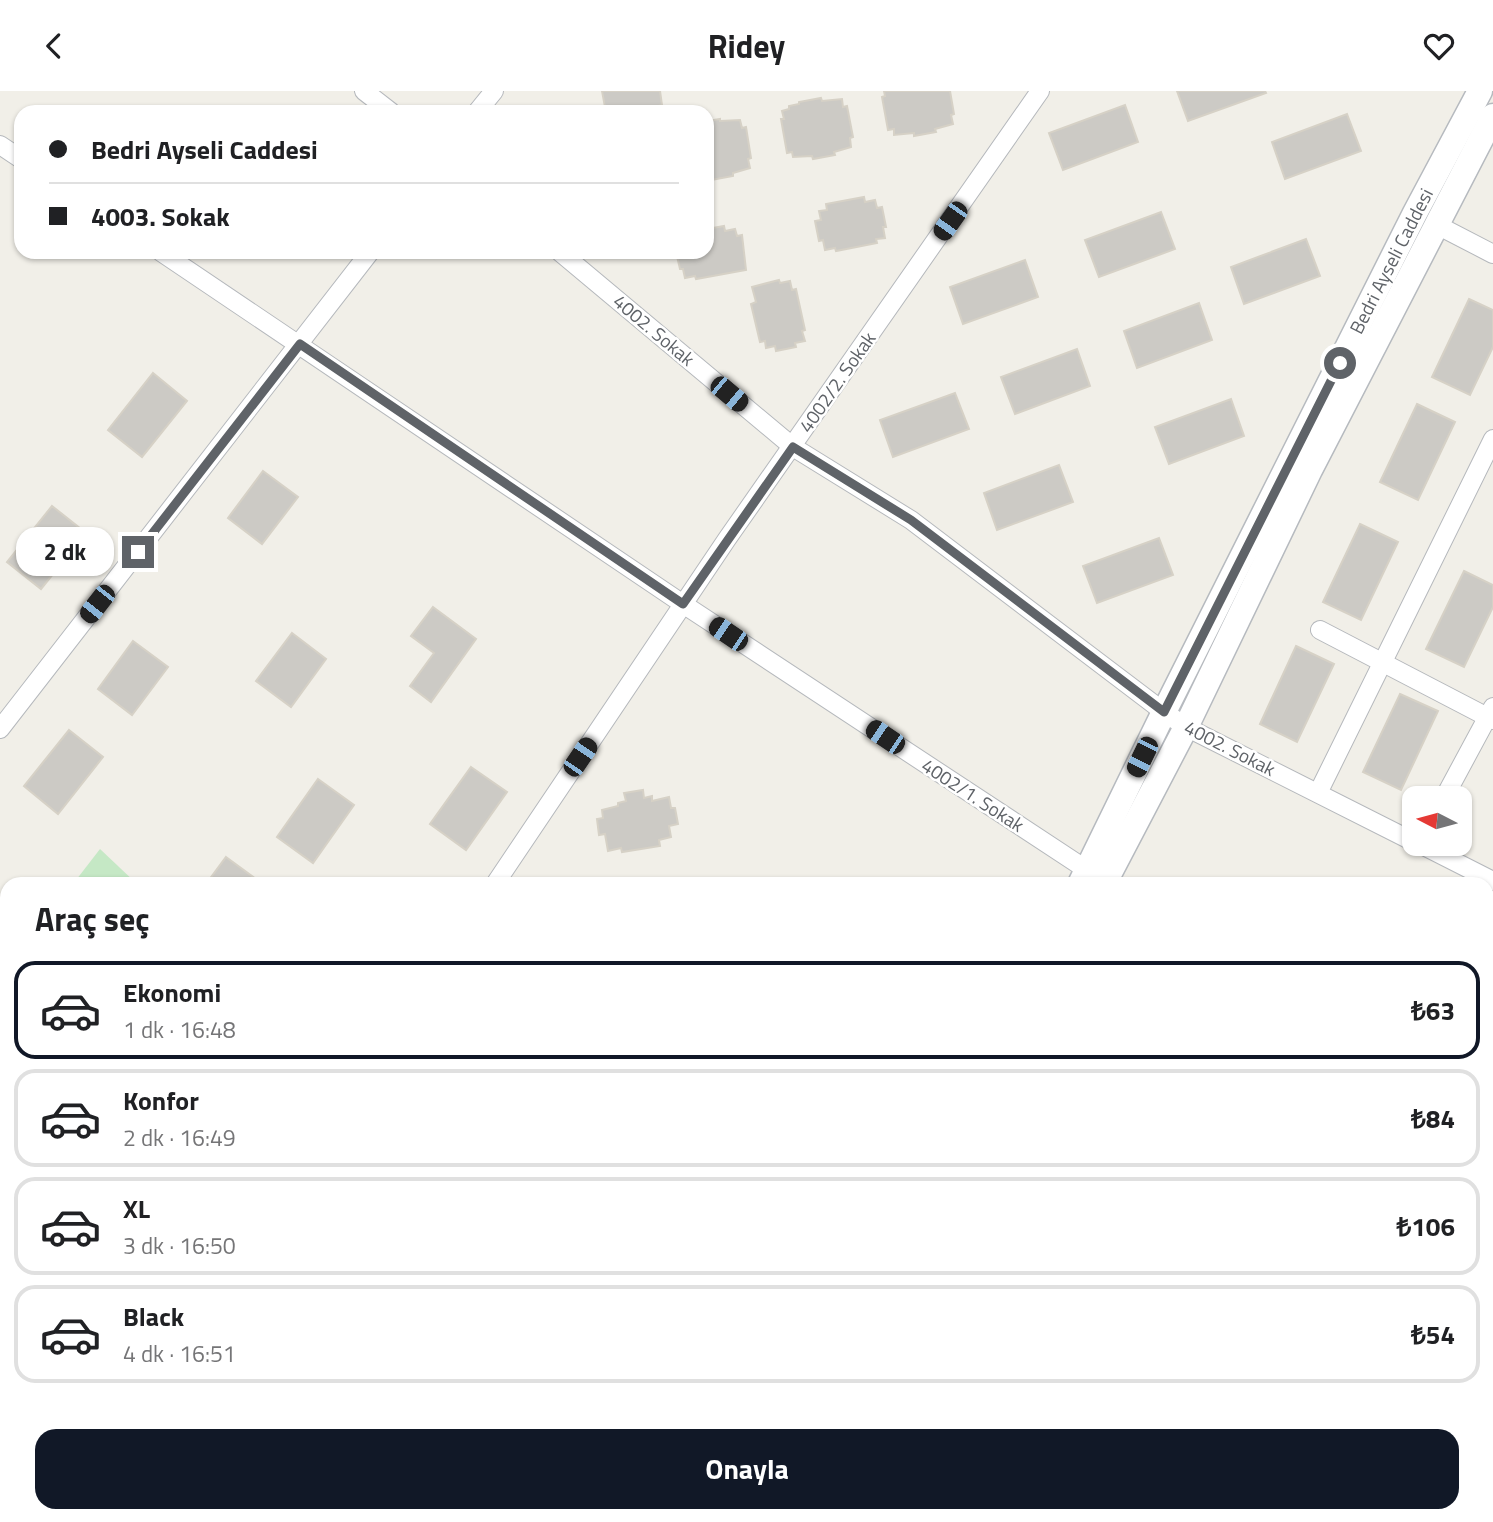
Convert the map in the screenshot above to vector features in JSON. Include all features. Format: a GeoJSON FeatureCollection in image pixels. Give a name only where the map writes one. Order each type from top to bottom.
{"type":"FeatureCollection","features":[{"type":"Feature","properties":{"kind":"main road","name":"Bedri Ayseli Caddesi"},"geometry":{"type":"LineString","coordinates":[[1091,877],[1164,712],[1415,213],[1480,91]]}},
{"type":"Feature","properties":{"kind":"main road","name":"Bedri Ayseli Caddesi"},"geometry":{"type":"LineString","coordinates":[[1091,877],[1186,727],[1310,470],[1493,116]]}},
{"type":"Feature","properties":{"kind":"street"},"geometry":{"type":"LineString","coordinates":[[364,91],[382,105]]}},
{"type":"Feature","properties":{"kind":"street"},"geometry":{"type":"LineString","coordinates":[[483,105],[494,91]]}},
{"type":"Feature","properties":{"kind":"street","name":"4002/2. Sokak"},"geometry":{"type":"LineString","coordinates":[[500,877],[683,604],[1040,91]]}},
{"type":"Feature","properties":{"kind":"street"},"geometry":{"type":"LineString","coordinates":[[1437,225],[1493,254]]}},
{"type":"Feature","properties":{"kind":"street","name":"4002/1. Sokak"},"geometry":{"type":"LineString","coordinates":[[172,259],[1087,877]]}},
{"type":"Feature","properties":{"kind":"street"},"geometry":{"type":"LineString","coordinates":[[0,729],[364,259]]}},
{"type":"Feature","properties":{"kind":"street","name":"4002. Sokak"},"geometry":{"type":"LineString","coordinates":[[568,259],[793,447],[911,520],[1164,712],[1186,727],[1402,835]]}},
{"type":"Feature","properties":{"kind":"street"},"geometry":{"type":"LineString","coordinates":[[1318,793],[1493,439]]}},
{"type":"Feature","properties":{"kind":"street"},"geometry":{"type":"LineString","coordinates":[[1320,631],[1491,714],[1451,786]]}},
{"type":"Feature","properties":{"kind":"street","name":"4002. Sokak"},"geometry":{"type":"LineString","coordinates":[[1444,856],[1485,877]]}},
{"type":"Feature","properties":{"kind":"green space"},"geometry":{"type":"Polygon","coordinates":[[[100,849],[130,877],[78,877],[100,849]]]}},
{"type":"Feature","properties":{"kind":"building"},"geometry":{"type":"Polygon","coordinates":[[[602,91],[660,91],[662,105],[605,105],[602,91]]]}},
{"type":"Feature","properties":{"kind":"building"},"geometry":{"type":"Polygon","coordinates":[[[884,91],[950,91],[953,124],[935,129],[936,132],[914,136],[914,133],[894,135],[894,129],[888,130],[882,97],[885,96],[884,91]]]}},
{"type":"Feature","properties":{"kind":"building"},"geometry":{"type":"Polygon","coordinates":[[[1177,91],[1265,91],[1266,93],[1188,121],[1177,91]]]}},
{"type":"Feature","properties":{"kind":"building"},"geometry":{"type":"Polygon","coordinates":[[[821,98],[822,101],[842,99],[843,107],[847,106],[853,137],[850,138],[851,147],[834,152],[835,155],[813,159],[812,156],[793,157],[792,152],[787,153],[782,111],[799,102],[821,98]]]}},
{"type":"Feature","properties":{"kind":"building"},"geometry":{"type":"Polygon","coordinates":[[[1125,105],[1138,142],[1063,170],[1049,133],[1125,105]]]}},
{"type":"Feature","properties":{"kind":"building"},"geometry":{"type":"Polygon","coordinates":[[[1347,114],[1361,151],[1285,179],[1272,142],[1347,114]]]}},
{"type":"Feature","properties":{"kind":"building"},"geometry":{"type":"Polygon","coordinates":[[[714,120],[740,120],[742,128],[746,127],[750,168],[733,173],[733,176],[714,179],[714,120]]]}},
{"type":"Feature","properties":{"kind":"building"},"geometry":{"type":"Polygon","coordinates":[[[864,197],[865,202],[875,200],[877,208],[882,207],[885,238],[876,239],[877,243],[836,251],[835,248],[825,250],[823,240],[819,241],[815,221],[821,220],[819,211],[827,210],[826,204],[864,197]]]}},
{"type":"Feature","properties":{"kind":"building"},"geometry":{"type":"Polygon","coordinates":[[[1161,212],[1175,249],[1099,277],[1085,240],[1161,212]]]}},
{"type":"Feature","properties":{"kind":"building"},"geometry":{"type":"Polygon","coordinates":[[[724,226],[725,231],[735,229],[737,236],[742,235],[746,270],[696,279],[695,276],[685,278],[678,259],[714,259],[714,228],[724,226]]]}},
{"type":"Feature","properties":{"kind":"building"},"geometry":{"type":"Polygon","coordinates":[[[1306,239],[1320,276],[1244,304],[1231,267],[1306,239]]]}},
{"type":"Feature","properties":{"kind":"building"},"geometry":{"type":"Polygon","coordinates":[[[1025,260],[1038,297],[963,324],[950,287],[1025,260]]]}},
{"type":"Feature","properties":{"kind":"building"},"geometry":{"type":"Polygon","coordinates":[[[779,280],[780,283],[790,281],[792,290],[796,289],[805,341],[795,343],[796,347],[776,351],[775,346],[766,348],[765,341],[760,342],[751,304],[756,302],[752,287],[779,280]]]}},
{"type":"Feature","properties":{"kind":"building"},"geometry":{"type":"Polygon","coordinates":[[[1469,299],[1493,310],[1493,347],[1470,395],[1432,377],[1469,299]]]}},
{"type":"Feature","properties":{"kind":"building"},"geometry":{"type":"Polygon","coordinates":[[[1199,303],[1212,340],[1137,368],[1124,331],[1199,303]]]}},
{"type":"Feature","properties":{"kind":"building"},"geometry":{"type":"Polygon","coordinates":[[[1077,349],[1090,386],[1015,414],[1001,377],[1077,349]]]}},
{"type":"Feature","properties":{"kind":"building"},"geometry":{"type":"Polygon","coordinates":[[[153,373],[187,401],[142,457],[108,430],[153,373]]]}},
{"type":"Feature","properties":{"kind":"building"},"geometry":{"type":"Polygon","coordinates":[[[955,393],[969,429],[893,457],[880,420],[955,393]]]}},
{"type":"Feature","properties":{"kind":"building"},"geometry":{"type":"Polygon","coordinates":[[[1231,399],[1244,436],[1169,464],[1155,427],[1231,399]]]}},
{"type":"Feature","properties":{"kind":"building"},"geometry":{"type":"Polygon","coordinates":[[[1417,404],[1455,422],[1418,500],[1380,482],[1417,404]]]}},
{"type":"Feature","properties":{"kind":"building"},"geometry":{"type":"Polygon","coordinates":[[[1059,465],[1073,502],[997,530],[984,493],[1059,465]]]}},
{"type":"Feature","properties":{"kind":"building"},"geometry":{"type":"Polygon","coordinates":[[[263,471],[298,497],[262,544],[228,518],[263,471]]]}},
{"type":"Feature","properties":{"kind":"building"},"geometry":{"type":"Polygon","coordinates":[[[52,506],[86,533],[41,589],[7,562],[52,506]]]}},
{"type":"Feature","properties":{"kind":"building"},"geometry":{"type":"Polygon","coordinates":[[[1360,524],[1398,542],[1361,620],[1323,602],[1360,524]]]}},
{"type":"Feature","properties":{"kind":"building"},"geometry":{"type":"Polygon","coordinates":[[[1159,538],[1173,575],[1097,603],[1083,566],[1159,538]]]}},
{"type":"Feature","properties":{"kind":"building"},"geometry":{"type":"Polygon","coordinates":[[[1464,571],[1493,585],[1493,607],[1464,667],[1426,649],[1464,571]]]}},
{"type":"Feature","properties":{"kind":"building"},"geometry":{"type":"Polygon","coordinates":[[[433,607],[476,639],[431,702],[410,686],[434,653],[411,636],[433,607]]]}},
{"type":"Feature","properties":{"kind":"building"},"geometry":{"type":"Polygon","coordinates":[[[292,633],[326,659],[291,707],[256,681],[292,633]]]}},
{"type":"Feature","properties":{"kind":"building"},"geometry":{"type":"Polygon","coordinates":[[[133,641],[168,667],[132,715],[98,689],[133,641]]]}},
{"type":"Feature","properties":{"kind":"building"},"geometry":{"type":"Polygon","coordinates":[[[1296,646],[1334,664],[1297,742],[1260,724],[1296,646]]]}},
{"type":"Feature","properties":{"kind":"building"},"geometry":{"type":"Polygon","coordinates":[[[1400,694],[1438,711],[1401,790],[1363,772],[1400,694]]]}},
{"type":"Feature","properties":{"kind":"building"},"geometry":{"type":"Polygon","coordinates":[[[69,730],[103,757],[58,814],[24,786],[69,730]]]}},
{"type":"Feature","properties":{"kind":"building"},"geometry":{"type":"Polygon","coordinates":[[[471,767],[507,792],[466,850],[430,824],[471,767]]]}},
{"type":"Feature","properties":{"kind":"building"},"geometry":{"type":"Polygon","coordinates":[[[318,779],[354,805],[313,863],[277,837],[318,779]]]}},
{"type":"Feature","properties":{"kind":"building"},"geometry":{"type":"Polygon","coordinates":[[[643,790],[644,798],[652,796],[652,801],[669,797],[671,808],[675,808],[678,824],[669,826],[671,837],[659,840],[660,846],[622,852],[621,848],[608,851],[605,834],[599,835],[597,819],[603,818],[602,810],[626,801],[624,793],[643,790]]]}},
{"type":"Feature","properties":{"kind":"building"},"geometry":{"type":"Polygon","coordinates":[[[226,857],[253,877],[211,877],[226,857]]]}},
{"type":"Feature","properties":{"kind":"route"},"geometry":{"type":"LineString","coordinates":[[138,552],[300,344],[683,604],[793,447],[911,520],[1164,712],[1340,363]]}}]}
